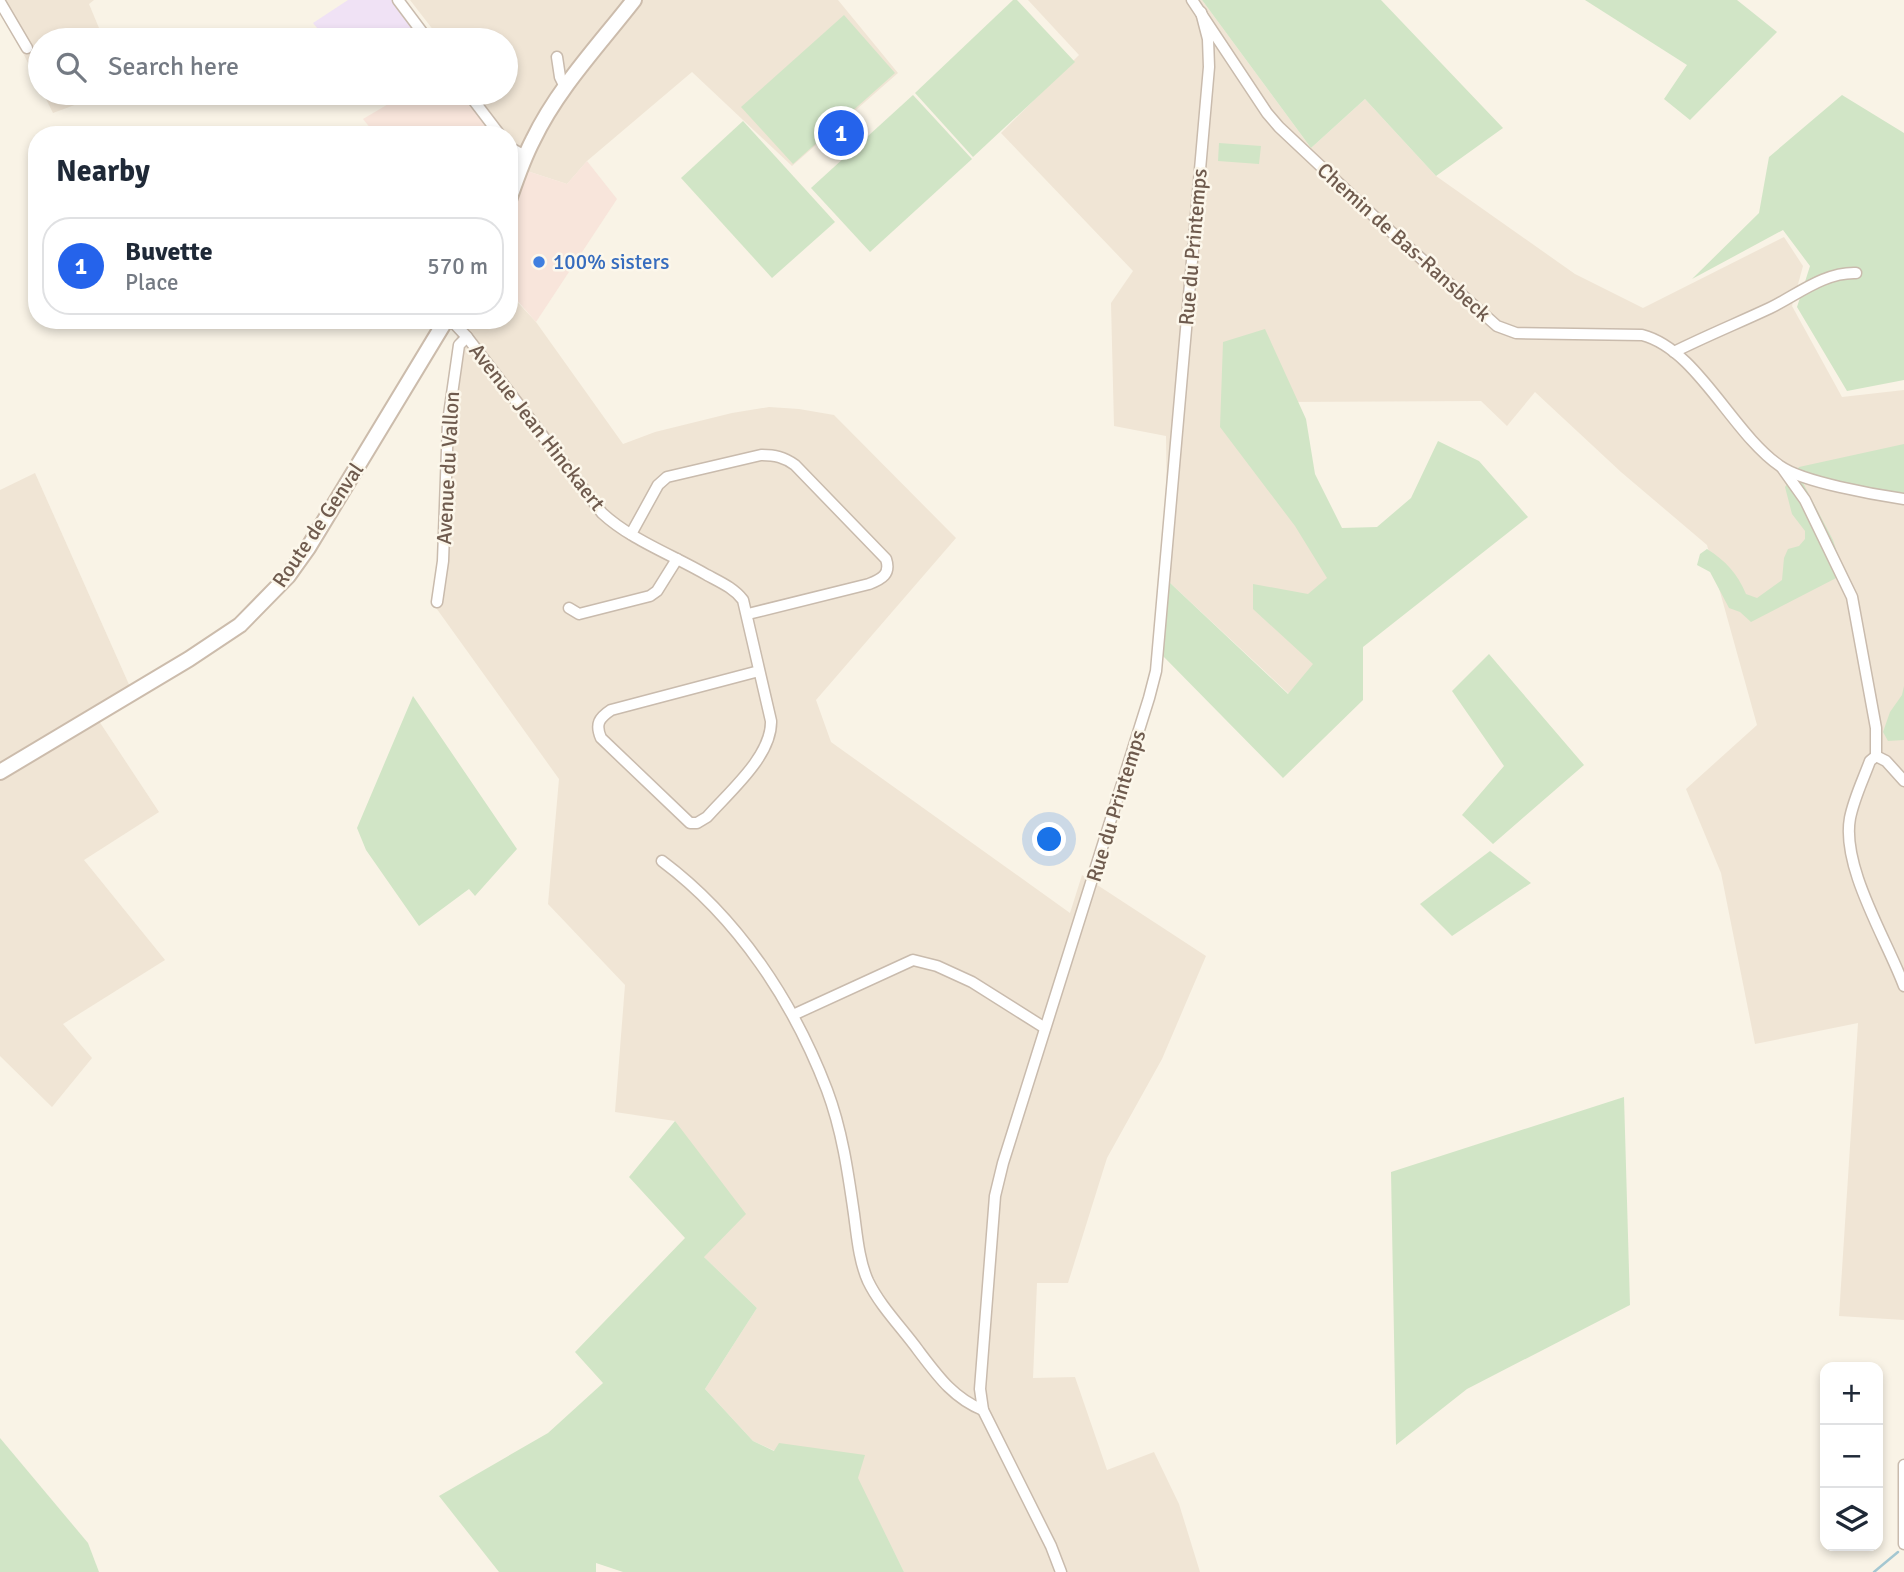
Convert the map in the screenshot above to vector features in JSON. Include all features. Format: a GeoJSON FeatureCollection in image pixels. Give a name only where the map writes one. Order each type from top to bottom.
{"type":"FeatureCollection","features":[{"type":"Feature","properties":{"kind":"main road"},"geometry":{"type":"LineString","coordinates":[[518,175],[543,121],[565,87],[634,0]]}},
{"type":"Feature","properties":{"kind":"main road","name":"Route de Genval"},"geometry":{"type":"LineString","coordinates":[[0,772],[189,659],[240,625],[264,602],[288,576],[308,548],[443,329]]}},
{"type":"Feature","properties":{"kind":"street"},"geometry":{"type":"LineString","coordinates":[[398,0],[419,28]]}},
{"type":"Feature","properties":{"kind":"street","name":"Chemin de Bas-Ransbeck"},"geometry":{"type":"LineString","coordinates":[[1192,0],[1279,128],[1497,326],[1516,333],[1642,335],[1653,338],[1674,352],[1697,375],[1759,449],[1782,468],[1829,484],[1904,499]]}},
{"type":"Feature","properties":{"kind":"street"},"geometry":{"type":"LineString","coordinates":[[0,2],[27,48]]}},
{"type":"Feature","properties":{"kind":"street","name":"Rue du Printemps"},"geometry":{"type":"LineString","coordinates":[[1061,1572],[1051,1546],[983,1410],[980,1389],[996,1188],[1156,671],[1209,67],[1208,39],[1200,12]]}},
{"type":"Feature","properties":{"kind":"street"},"geometry":{"type":"LineString","coordinates":[[556,57],[565,87]]}},
{"type":"Feature","properties":{"kind":"street"},"geometry":{"type":"LineString","coordinates":[[477,105],[493,126]]}},
{"type":"Feature","properties":{"kind":"street"},"geometry":{"type":"LineString","coordinates":[[518,152],[525,156]]}},
{"type":"Feature","properties":{"kind":"street"},"geometry":{"type":"LineString","coordinates":[[1674,352],[1821,281],[1838,274],[1856,274]]}},
{"type":"Feature","properties":{"kind":"street","name":"Avenue Jean Hinckaert"},"geometry":{"type":"LineString","coordinates":[[459,329],[602,513],[631,534],[738,594],[748,614],[771,721],[771,732],[767,745],[706,817],[697,823],[690,823],[601,738],[597,729],[598,722],[611,710],[759,671]]}},
{"type":"Feature","properties":{"kind":"street","name":"Avenue du Vallon"},"geometry":{"type":"LineString","coordinates":[[437,602],[443,561],[450,402],[459,345],[467,337]]}},
{"type":"Feature","properties":{"kind":"street"},"geometry":{"type":"LineString","coordinates":[[631,534],[658,485],[667,477],[761,455],[786,458],[796,465],[886,559],[888,572],[883,578],[869,584],[748,614]]}},
{"type":"Feature","properties":{"kind":"street"},"geometry":{"type":"LineString","coordinates":[[1782,468],[1805,500],[1852,597],[1876,728],[1876,756]]}},
{"type":"Feature","properties":{"kind":"street"},"geometry":{"type":"LineString","coordinates":[[569,608],[579,614],[644,599],[657,591],[677,559]]}},
{"type":"Feature","properties":{"kind":"street"},"geometry":{"type":"LineString","coordinates":[[1876,756],[1886,761],[1904,780]]}},
{"type":"Feature","properties":{"kind":"street"},"geometry":{"type":"LineString","coordinates":[[1876,756],[1870,761],[1850,818],[1851,846],[1859,881],[1904,986]]}},
{"type":"Feature","properties":{"kind":"street"},"geometry":{"type":"LineString","coordinates":[[662,861],[690,882],[736,930],[793,1015],[820,1072],[836,1116],[867,1280],[945,1385],[961,1400],[983,1410]]}},
{"type":"Feature","properties":{"kind":"street"},"geometry":{"type":"LineString","coordinates":[[793,1015],[913,960],[937,966],[972,982],[1045,1028]]}},
{"type":"Feature","properties":{"kind":"street"},"geometry":{"type":"LineString","coordinates":[[1904,1465],[1904,1544]]}},
{"type":"Feature","properties":{"kind":"shaded area"},"geometry":{"type":"Polygon","coordinates":[[[0,0],[94,0],[89,4],[99,28],[28,28],[28,63],[0,7],[0,0]]]}},
{"type":"Feature","properties":{"kind":"shaded area"},"geometry":{"type":"Polygon","coordinates":[[[348,0],[400,0],[419,28],[317,28],[313,23],[348,0]]]}},
{"type":"Feature","properties":{"kind":"shaded area"},"geometry":{"type":"Polygon","coordinates":[[[410,0],[838,0],[898,73],[792,166],[692,72],[587,161],[567,184],[527,171],[518,158],[518,126],[497,126],[484,105],[518,105],[518,28],[432,28],[410,0]]]}},
{"type":"Feature","properties":{"kind":"shaded area"},"geometry":{"type":"Polygon","coordinates":[[[1028,0],[1202,0],[1311,148],[1365,99],[1436,176],[1575,274],[1643,308],[1784,237],[1803,266],[1792,306],[1842,397],[1904,390],[1904,1320],[1839,1316],[1858,1023],[1755,1044],[1721,873],[1686,789],[1757,725],[1707,545],[1621,472],[1535,392],[1507,426],[1481,401],[1284,402],[1356,631],[1289,694],[1168,581],[1166,436],[1114,426],[1111,303],[1133,271],[1001,133],[1079,55],[1028,0]]]}},
{"type":"Feature","properties":{"kind":"shaded area"},"geometry":{"type":"Polygon","coordinates":[[[49,105],[75,105],[53,113],[49,105]]]}},
{"type":"Feature","properties":{"kind":"shaded area"},"geometry":{"type":"Polygon","coordinates":[[[387,105],[469,105],[487,126],[369,126],[363,119],[387,105]]]}},
{"type":"Feature","properties":{"kind":"shaded area"},"geometry":{"type":"Polygon","coordinates":[[[518,161],[527,171],[567,184],[587,161],[617,199],[536,322],[518,301],[518,161]]]}},
{"type":"Feature","properties":{"kind":"shaded area"},"geometry":{"type":"Polygon","coordinates":[[[518,303],[536,322],[623,444],[655,432],[769,407],[834,415],[956,538],[816,700],[831,742],[1070,913],[1082,875],[1206,956],[1162,1059],[1107,1158],[1068,1283],[1037,1283],[1033,1378],[1075,1377],[1107,1470],[1154,1452],[1179,1504],[1200,1572],[904,1572],[857,1478],[753,1441],[705,1389],[757,1308],[704,1257],[675,1121],[615,1112],[625,985],[548,904],[559,779],[434,605],[457,329],[518,329],[518,303]]]}},
{"type":"Feature","properties":{"kind":"shaded area"},"geometry":{"type":"Polygon","coordinates":[[[35,473],[131,689],[93,712],[159,812],[84,860],[165,960],[63,1024],[92,1058],[52,1107],[0,1056],[0,490],[35,473]]]}},
{"type":"Feature","properties":{"kind":"green space"},"geometry":{"type":"Polygon","coordinates":[[[1013,0],[1017,0],[1075,62],[973,157],[915,93],[1013,0]]]}},
{"type":"Feature","properties":{"kind":"green space"},"geometry":{"type":"Polygon","coordinates":[[[1202,0],[1381,0],[1503,128],[1436,176],[1365,99],[1311,148],[1202,0]]]}},
{"type":"Feature","properties":{"kind":"green space"},"geometry":{"type":"Polygon","coordinates":[[[1585,0],[1737,0],[1777,32],[1690,120],[1664,99],[1687,65],[1585,0]]]}},
{"type":"Feature","properties":{"kind":"green space"},"geometry":{"type":"Polygon","coordinates":[[[844,15],[895,73],[793,164],[741,107],[844,15]]]}},
{"type":"Feature","properties":{"kind":"green space"},"geometry":{"type":"Polygon","coordinates":[[[913,95],[972,159],[870,252],[811,188],[913,95]]]}},
{"type":"Feature","properties":{"kind":"green space"},"geometry":{"type":"Polygon","coordinates":[[[1842,95],[1904,133],[1904,380],[1847,391],[1797,307],[1810,266],[1783,230],[1692,279],[1759,213],[1769,157],[1842,95]]]}},
{"type":"Feature","properties":{"kind":"green space"},"geometry":{"type":"Polygon","coordinates":[[[743,121],[835,222],[772,278],[681,178],[743,121]]]}},
{"type":"Feature","properties":{"kind":"green space"},"geometry":{"type":"Polygon","coordinates":[[[1219,143],[1261,146],[1259,164],[1218,161],[1219,143]]]}},
{"type":"Feature","properties":{"kind":"green space"},"geometry":{"type":"Polygon","coordinates":[[[1265,329],[1306,419],[1315,474],[1342,528],[1377,527],[1411,498],[1438,441],[1479,461],[1528,517],[1363,647],[1363,700],[1283,778],[1162,655],[1168,581],[1288,694],[1313,664],[1253,609],[1253,584],[1308,594],[1327,578],[1295,526],[1220,427],[1223,342],[1265,329]]]}},
{"type":"Feature","properties":{"kind":"green space"},"geometry":{"type":"Polygon","coordinates":[[[1904,444],[1904,495],[1880,492],[1811,474],[1802,481],[1833,540],[1844,574],[1751,622],[1740,612],[1729,608],[1710,572],[1697,565],[1700,554],[1707,549],[1720,558],[1735,574],[1746,594],[1757,598],[1782,580],[1784,558],[1788,549],[1799,546],[1805,539],[1805,531],[1792,514],[1785,487],[1799,467],[1904,444]]]}},
{"type":"Feature","properties":{"kind":"green space"},"geometry":{"type":"Polygon","coordinates":[[[1489,654],[1584,765],[1493,844],[1462,815],[1504,766],[1452,691],[1489,654]]]}},
{"type":"Feature","properties":{"kind":"green space"},"geometry":{"type":"Polygon","coordinates":[[[1904,686],[1904,740],[1888,741],[1883,732],[1904,686]]]}},
{"type":"Feature","properties":{"kind":"green space"},"geometry":{"type":"Polygon","coordinates":[[[413,696],[517,849],[475,896],[469,889],[419,926],[366,850],[357,828],[413,696]]]}},
{"type":"Feature","properties":{"kind":"green space"},"geometry":{"type":"Polygon","coordinates":[[[1490,851],[1531,883],[1452,936],[1420,904],[1490,851]]]}},
{"type":"Feature","properties":{"kind":"green space"},"geometry":{"type":"Polygon","coordinates":[[[1624,1097],[1630,1305],[1467,1389],[1396,1445],[1391,1172],[1624,1097]]]}},
{"type":"Feature","properties":{"kind":"green space"},"geometry":{"type":"Polygon","coordinates":[[[675,1121],[746,1214],[704,1257],[757,1308],[705,1389],[753,1441],[774,1451],[779,1443],[865,1455],[858,1478],[904,1572],[623,1572],[596,1563],[596,1572],[499,1572],[439,1496],[548,1433],[603,1383],[575,1352],[685,1238],[629,1177],[675,1121]]]}},
{"type":"Feature","properties":{"kind":"green space"},"geometry":{"type":"Polygon","coordinates":[[[0,1438],[88,1543],[99,1572],[0,1572],[0,1438]]]}},
{"type":"Feature","properties":{"kind":"waterway"},"geometry":{"type":"LineString","coordinates":[[1874,1572],[1898,1552]]}},
{"type":"Feature","properties":{"kind":"place","name":"Buvette"},"geometry":{"type":"Point","coordinates":[841,133]}},
{"type":"Feature","properties":{"kind":"place","name":"100% sisters"},"geometry":{"type":"Point","coordinates":[539,262]}}]}
